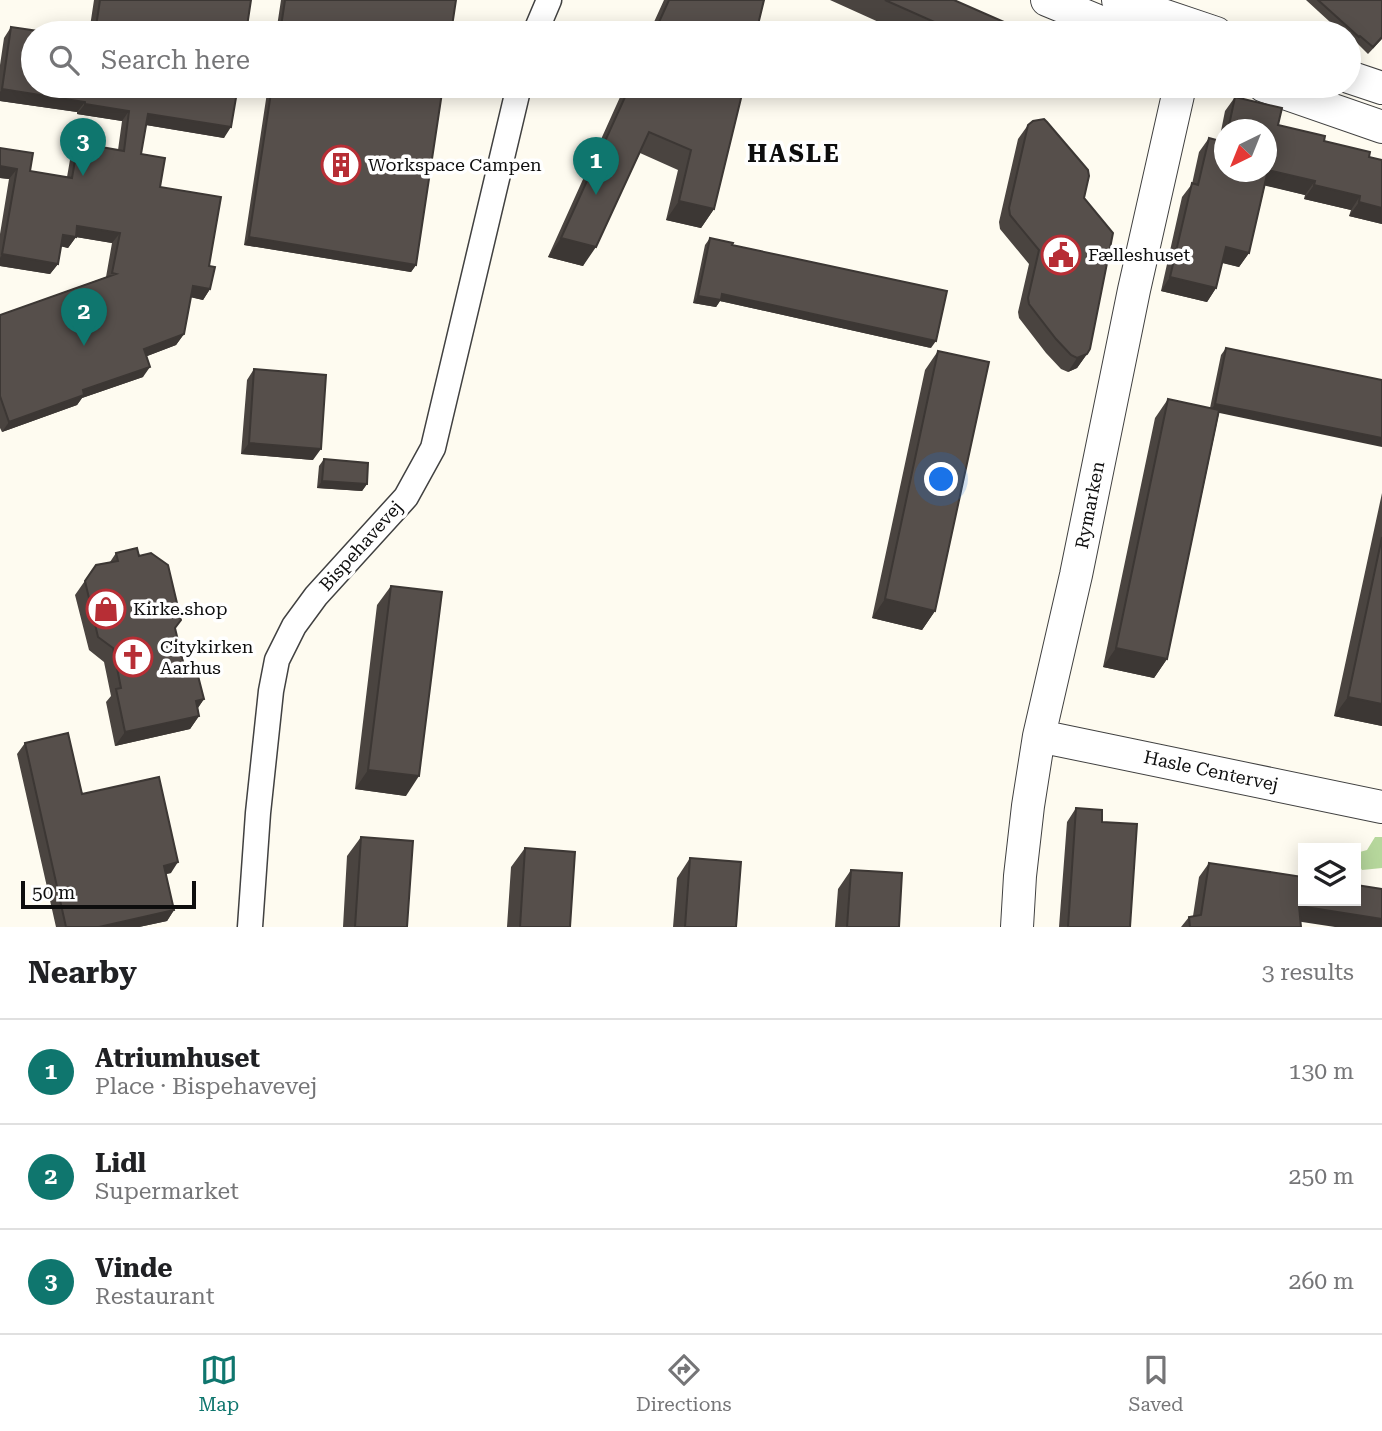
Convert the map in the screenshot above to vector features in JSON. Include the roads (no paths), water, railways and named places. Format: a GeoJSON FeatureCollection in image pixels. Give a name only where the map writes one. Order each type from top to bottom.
{"type":"FeatureCollection","features":[{"type":"Feature","properties":{"kind":"street"},"geometry":{"type":"LineString","coordinates":[[540,21],[549,0]]}},
{"type":"Feature","properties":{"kind":"street"},"geometry":{"type":"LineString","coordinates":[[1047,0],[1098,21]]}},
{"type":"Feature","properties":{"kind":"street"},"geometry":{"type":"LineString","coordinates":[[1118,0],[1174,21]]}},
{"type":"Feature","properties":{"kind":"street"},"geometry":{"type":"LineString","coordinates":[[1361,81],[1382,88]]}},
{"type":"Feature","properties":{"kind":"street","name":"Bispehavevej"},"geometry":{"type":"LineString","coordinates":[[250,927],[258,813],[271,691],[277,660],[295,626],[316,596],[406,497],[433,447],[516,98]]}},
{"type":"Feature","properties":{"kind":"street","name":"Rymarken"},"geometry":{"type":"LineString","coordinates":[[1017,927],[1028,806],[1040,736],[1177,98]]}},
{"type":"Feature","properties":{"kind":"street"},"geometry":{"type":"LineString","coordinates":[[1299,98],[1382,127]]}},
{"type":"Feature","properties":{"kind":"street","name":"Hasle Centervej"},"geometry":{"type":"LineString","coordinates":[[1040,736],[1382,807]]}},
{"type":"Feature","properties":{"kind":"place","name":"Workspace Campen"},"geometry":{"type":"Point","coordinates":[341,165]}},
{"type":"Feature","properties":{"kind":"place","name":"Vinde"},"geometry":{"type":"Point","coordinates":[83,176]}},
{"type":"Feature","properties":{"kind":"place","name":"Atriumhuset"},"geometry":{"type":"Point","coordinates":[596,195]}},
{"type":"Feature","properties":{"kind":"place","name":"Fælleshuset"},"geometry":{"type":"Point","coordinates":[1061,255]}},
{"type":"Feature","properties":{"kind":"place","name":"Lidl"},"geometry":{"type":"Point","coordinates":[84,346]}},
{"type":"Feature","properties":{"kind":"place","name":"Kirke.shop"},"geometry":{"type":"Point","coordinates":[106,609]}},
{"type":"Feature","properties":{"kind":"place","name":"Citykirken Aarhus"},"geometry":{"type":"Point","coordinates":[133,657]}},
{"type":"Feature","properties":{"kind":"district","name":"HASLE"},"geometry":{"type":"Point","coordinates":[794,154]}}]}
